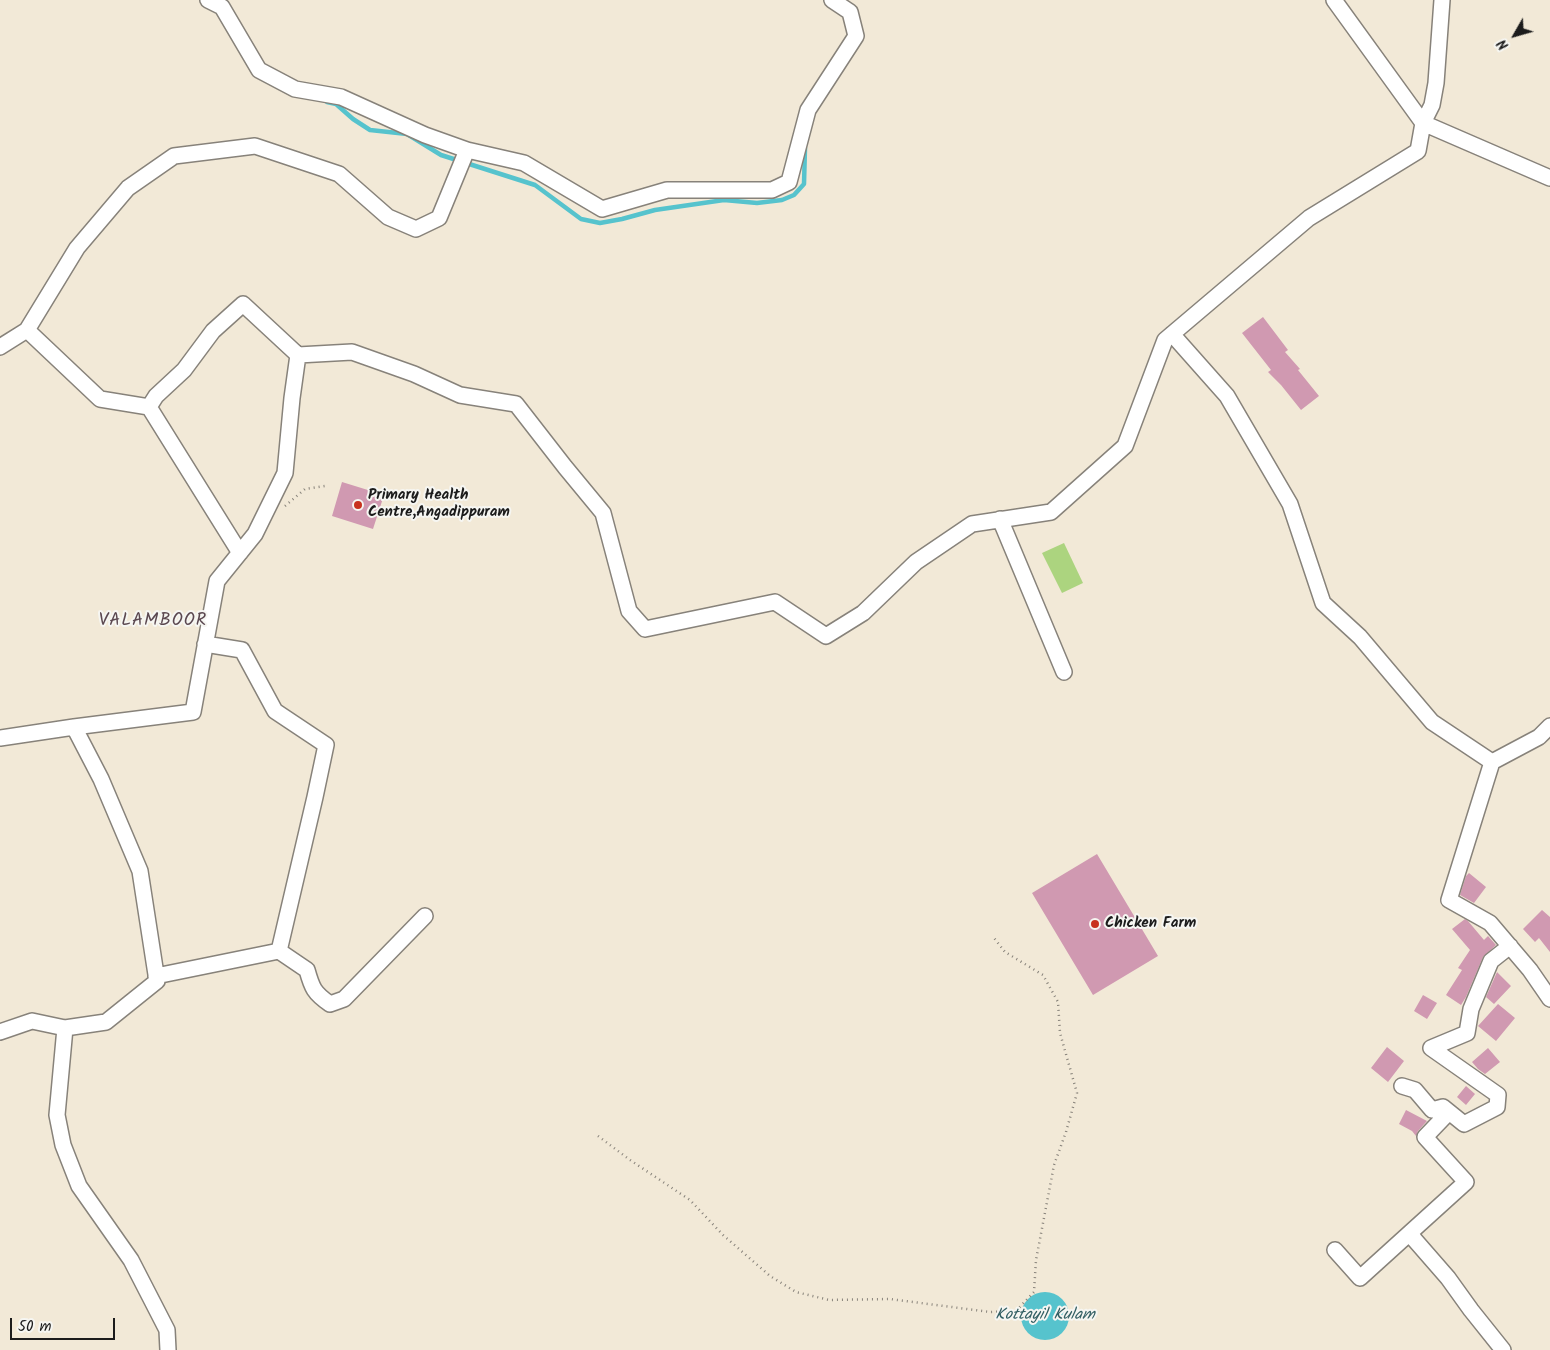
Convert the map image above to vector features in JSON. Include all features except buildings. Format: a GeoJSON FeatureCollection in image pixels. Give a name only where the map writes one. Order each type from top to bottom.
{"type":"FeatureCollection","features":[{"type":"Feature","properties":{"kind":"street"},"geometry":{"type":"LineString","coordinates":[[208,0],[222,7],[260,70],[295,89],[341,97],[425,135],[467,150],[524,163],[602,209],[667,190],[772,190],[789,182],[808,110],[856,36],[850,12],[832,0]]}},
{"type":"Feature","properties":{"kind":"street"},"geometry":{"type":"LineString","coordinates":[[1334,0],[1423,123],[1550,178]]}},
{"type":"Feature","properties":{"kind":"street"},"geometry":{"type":"LineString","coordinates":[[149,407],[156,396],[184,370],[213,332],[244,304],[298,355],[352,352],[414,374],[460,395],[516,404],[564,467],[604,513],[629,611],[645,630],[775,602],[826,636],[863,613],[916,562],[972,524],[1050,512],[1125,446],[1164,340],[1309,218],[1418,151],[1423,123],[1432,104],[1436,83],[1442,0]]}},
{"type":"Feature","properties":{"kind":"street"},"geometry":{"type":"LineString","coordinates":[[0,347],[27,330],[77,248],[128,188],[174,156],[255,146],[339,174],[388,217],[416,229],[439,218],[467,150]]}},
{"type":"Feature","properties":{"kind":"street"},"geometry":{"type":"LineString","coordinates":[[27,330],[100,399],[149,407],[240,553]]}},
{"type":"Feature","properties":{"kind":"street"},"geometry":{"type":"LineString","coordinates":[[1172,334],[1227,396],[1290,504],[1323,602],[1360,637],[1432,722],[1492,762]]}},
{"type":"Feature","properties":{"kind":"street"},"geometry":{"type":"LineString","coordinates":[[0,738],[193,712],[218,581],[255,534],[285,473],[298,355]]}},
{"type":"Feature","properties":{"kind":"street"},"geometry":{"type":"LineString","coordinates":[[1000,519],[1064,672]]}},
{"type":"Feature","properties":{"kind":"street"},"geometry":{"type":"LineString","coordinates":[[205,644],[242,650],[275,711],[326,745],[279,951]]}},
{"type":"Feature","properties":{"kind":"street"},"geometry":{"type":"LineString","coordinates":[[1550,726],[1539,737],[1492,762],[1449,900],[1490,923],[1530,970],[1550,999]]}},
{"type":"Feature","properties":{"kind":"street"},"geometry":{"type":"LineString","coordinates":[[0,1032],[32,1021],[65,1028],[106,1022],[157,981],[140,871],[101,779],[74,727]]}},
{"type":"Feature","properties":{"kind":"street"},"geometry":{"type":"LineString","coordinates":[[156,976],[279,951],[307,970],[311,984],[318,996],[330,1004],[344,999],[425,916]]}},
{"type":"Feature","properties":{"kind":"street"},"geometry":{"type":"LineString","coordinates":[[1402,1086],[1415,1090],[1432,1110],[1443,1107],[1464,1124],[1497,1107],[1498,1095],[1430,1048],[1467,1033],[1471,1009],[1491,961],[1510,946]]}},
{"type":"Feature","properties":{"kind":"street"},"geometry":{"type":"LineString","coordinates":[[65,1028],[57,1115],[63,1145],[79,1186],[131,1260],[167,1330],[168,1350]]}},
{"type":"Feature","properties":{"kind":"street"},"geometry":{"type":"LineString","coordinates":[[1335,1250],[1360,1278],[1466,1182],[1424,1137],[1449,1112]]}},
{"type":"Feature","properties":{"kind":"street"},"geometry":{"type":"LineString","coordinates":[[1411,1232],[1414,1240],[1448,1278],[1503,1350]]}},
{"type":"Feature","properties":{"kind":"path"},"geometry":{"type":"LineString","coordinates":[[285,506],[305,489],[325,486]]}},
{"type":"Feature","properties":{"kind":"path"},"geometry":{"type":"LineString","coordinates":[[598,1136],[690,1200],[723,1235],[770,1276],[796,1292],[829,1300],[890,1299],[990,1312],[1016,1312],[1034,1292],[1036,1260],[1054,1165],[1077,1093],[1060,1033],[1058,1002],[1043,975],[1005,952],[994,938]]}},
{"type":"Feature","properties":{"kind":"green space"},"geometry":{"type":"Polygon","coordinates":[[[1064,543],[1083,583],[1062,593],[1042,553],[1064,543]]]}},
{"type":"Feature","properties":{"kind":"water","name":"Kottayil Kulam"},"geometry":{"type":"Polygon","coordinates":[[[1040,1292],[1050,1292],[1059,1296],[1065,1302],[1068,1307],[1068,1325],[1059,1336],[1050,1340],[1040,1340],[1031,1336],[1025,1330],[1021,1321],[1021,1311],[1025,1302],[1031,1296],[1040,1292]]]}},
{"type":"Feature","properties":{"kind":"waterway"},"geometry":{"type":"LineString","coordinates":[[327,102],[336,104],[353,119],[370,130],[407,134],[441,155],[535,185],[581,219],[600,223],[655,210],[724,200],[757,203],[782,200],[794,195],[804,184],[805,148]]}},
{"type":"Feature","properties":{"kind":"place","name":"Primary Health Centre,Angadippuram"},"geometry":{"type":"Point","coordinates":[358,505]}},
{"type":"Feature","properties":{"kind":"place","name":"Chicken Farm"},"geometry":{"type":"Point","coordinates":[1095,924]}},
{"type":"Feature","properties":{"kind":"district","name":"VALAMBOOR"},"geometry":{"type":"Point","coordinates":[153,622]}}]}
